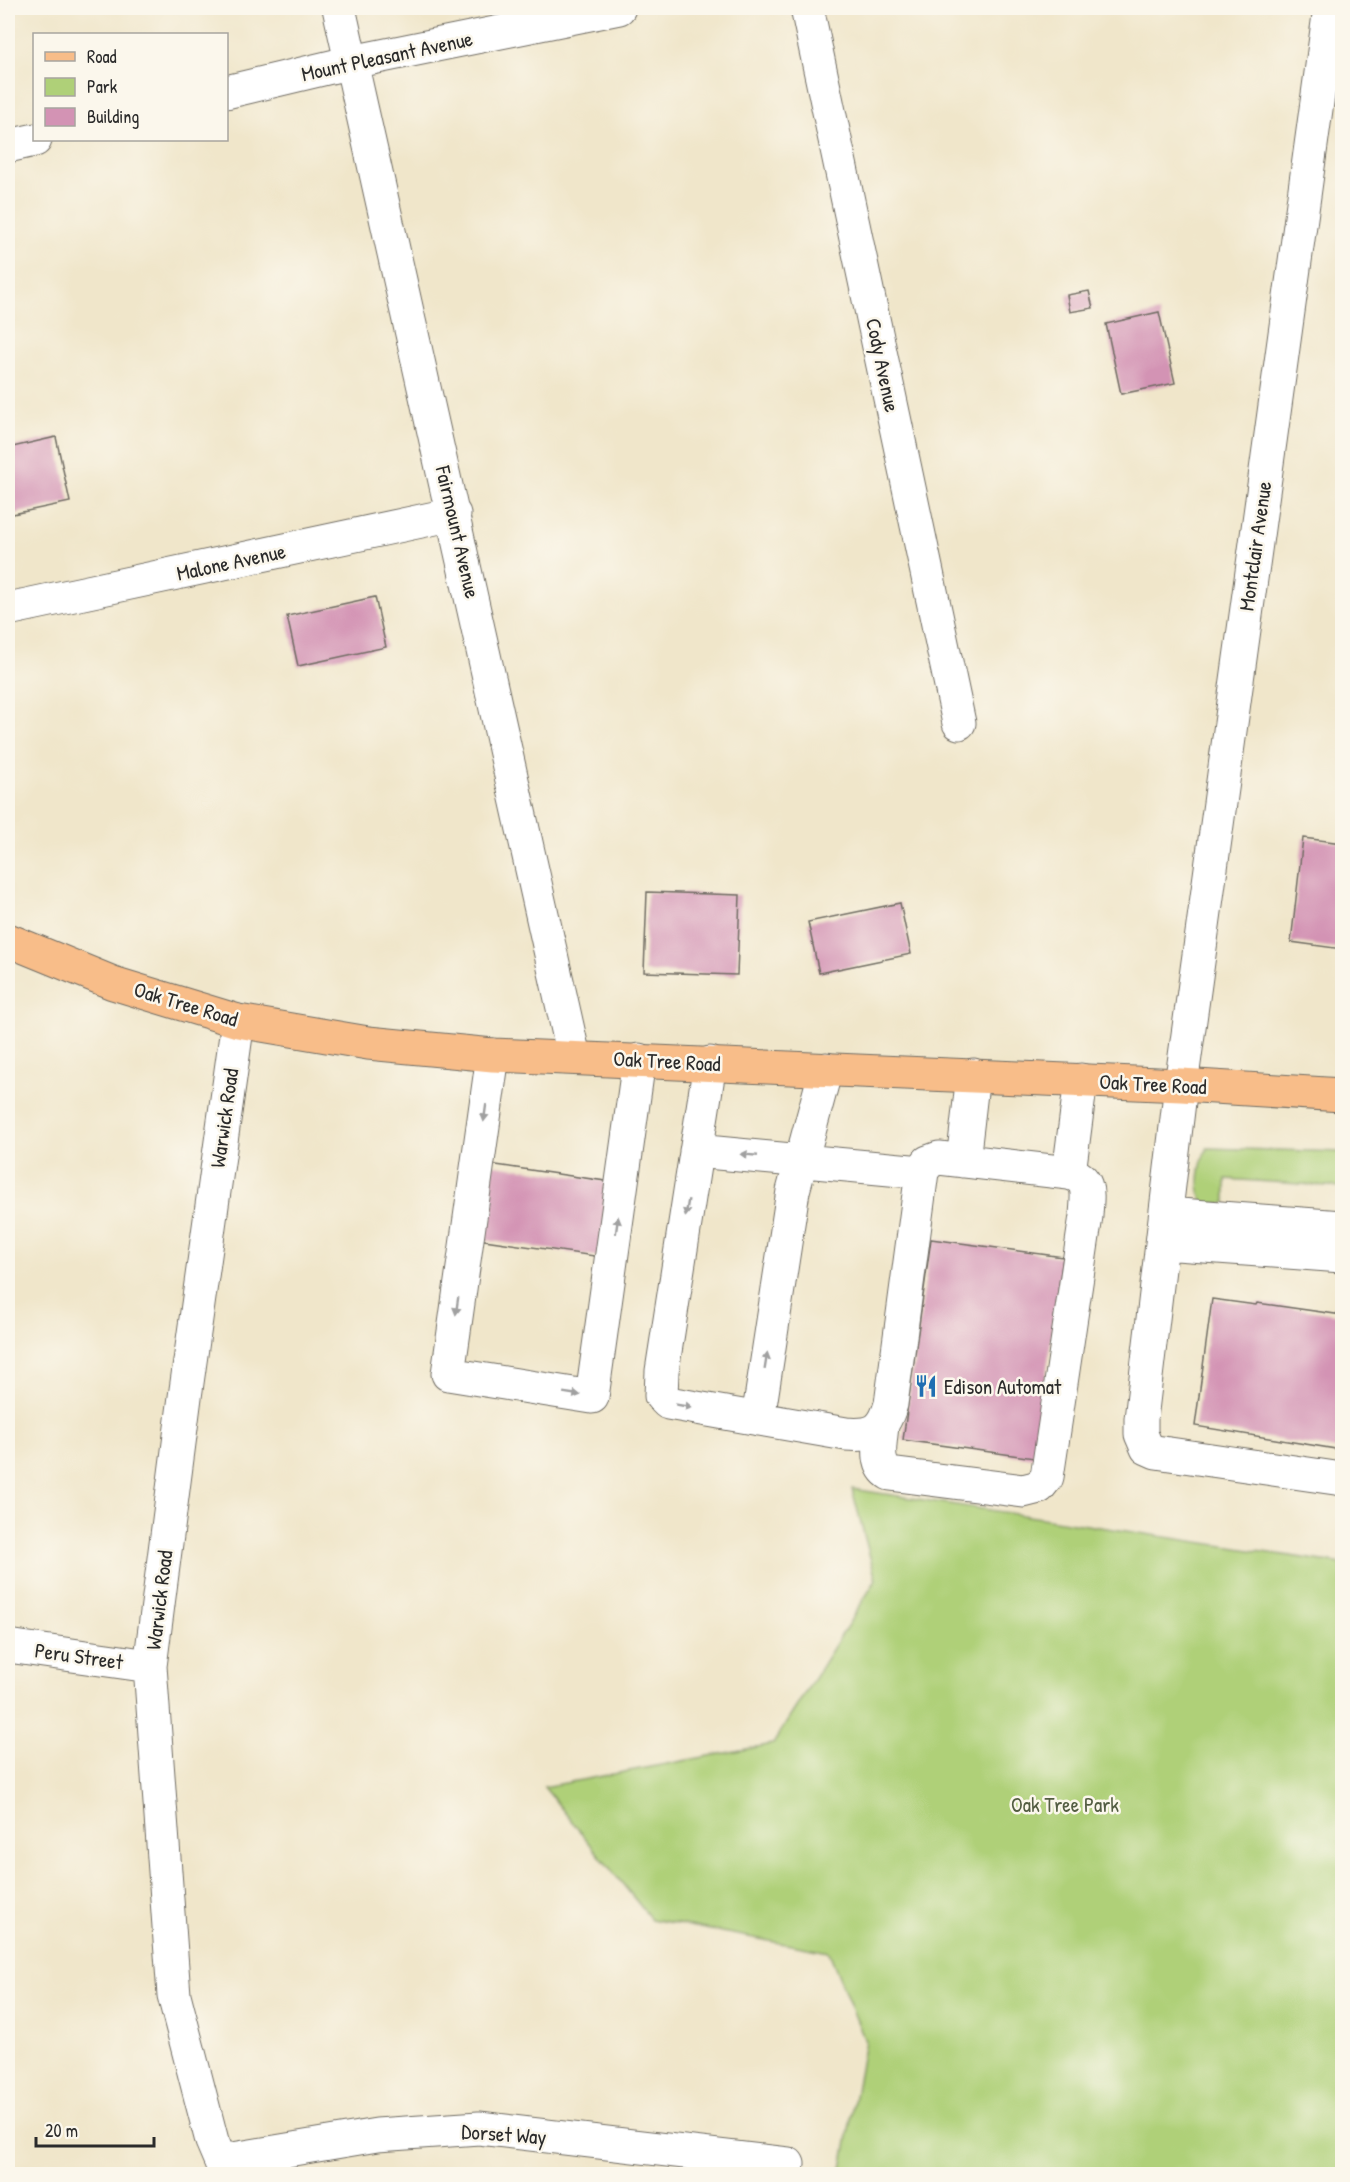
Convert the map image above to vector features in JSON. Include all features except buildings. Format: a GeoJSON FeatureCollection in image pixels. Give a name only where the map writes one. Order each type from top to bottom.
{"type":"FeatureCollection","features":[{"type":"Feature","properties":{"kind":"main road","name":"Oak Tree Road"},"geometry":{"type":"LineString","coordinates":[[8,939],[113,983],[238,1021],[368,1044],[494,1055],[1181,1084],[1342,1095]]}},
{"type":"Feature","properties":{"kind":"street","name":"Fairmount Avenue"},"geometry":{"type":"LineString","coordinates":[[339,8],[574,1057]]}},
{"type":"Feature","properties":{"kind":"street","name":"Mount Pleasant Avenue"},"geometry":{"type":"LineString","coordinates":[[228,93],[352,62],[619,8]]}},
{"type":"Feature","properties":{"kind":"street","name":"Cody Avenue"},"geometry":{"type":"LineString","coordinates":[[807,8],[959,723]]}},
{"type":"Feature","properties":{"kind":"street","name":"Montclair Avenue"},"geometry":{"type":"LineString","coordinates":[[1330,8],[1181,1084],[1141,1434],[1147,1448],[1156,1452],[1342,1479]]}},
{"type":"Feature","properties":{"kind":"street"},"geometry":{"type":"LineString","coordinates":[[8,146],[33,140]]}},
{"type":"Feature","properties":{"kind":"street","name":"Malone Avenue"},"geometry":{"type":"LineString","coordinates":[[8,609],[454,514]]}},
{"type":"Feature","properties":{"kind":"street","name":"Warwick Road"},"geometry":{"type":"LineString","coordinates":[[223,2168],[212,2141],[174,1995],[150,1666],[238,1021]]}},
{"type":"Feature","properties":{"kind":"street"},"geometry":{"type":"LineString","coordinates":[[494,1055],[448,1374],[592,1397],[639,1060]]}},
{"type":"Feature","properties":{"kind":"street"},"geometry":{"type":"LineString","coordinates":[[710,1063],[662,1371],[662,1396],[668,1403],[860,1435],[873,1433],[882,1425]]}},
{"type":"Feature","properties":{"kind":"street"},"geometry":{"type":"LineString","coordinates":[[758,1419],[793,1191],[826,1069]]}},
{"type":"Feature","properties":{"kind":"street"},"geometry":{"type":"LineString","coordinates":[[963,1161],[973,1075]]}},
{"type":"Feature","properties":{"kind":"street"},"geometry":{"type":"LineString","coordinates":[[1069,1173],[1081,1080]]}},
{"type":"Feature","properties":{"kind":"street"},"geometry":{"type":"LineString","coordinates":[[696,1151],[922,1172]]}},
{"type":"Feature","properties":{"kind":"street"},"geometry":{"type":"LineString","coordinates":[[933,1159],[1069,1173],[1085,1181],[1087,1203],[1047,1477],[1039,1487],[1023,1491],[890,1473],[884,1470],[880,1463],[882,1425],[891,1404],[922,1172],[928,1162],[933,1159]]}},
{"type":"Feature","properties":{"kind":"street"},"geometry":{"type":"LineString","coordinates":[[1165,1228],[1342,1227]]}},
{"type":"Feature","properties":{"kind":"street"},"geometry":{"type":"LineString","coordinates":[[1165,1228],[1342,1256]]}},
{"type":"Feature","properties":{"kind":"street","name":"Peru Street"},"geometry":{"type":"LineString","coordinates":[[8,1646],[150,1666]]}},
{"type":"Feature","properties":{"kind":"street","name":"Dorset Way"},"geometry":{"type":"LineString","coordinates":[[223,2168],[377,2135],[479,2128],[788,2164]]}},
{"type":"Feature","properties":{"kind":"green space"},"geometry":{"type":"Polygon","coordinates":[[[1207,1148],[1342,1152],[1342,1187],[1226,1179],[1226,1203],[1203,1204],[1199,1176],[1207,1148]]]}},
{"type":"Feature","properties":{"kind":"green space","name":"Oak Tree Park"},"geometry":{"type":"Polygon","coordinates":[[[852,1489],[1342,1564],[1342,2174],[841,2174],[865,2041],[829,1952],[651,1919],[544,1787],[773,1744],[876,1580],[852,1489]]]}},
{"type":"Feature","properties":{"kind":"place","name":"Edison Automat"},"geometry":{"type":"Point","coordinates":[926,1386]}}]}
